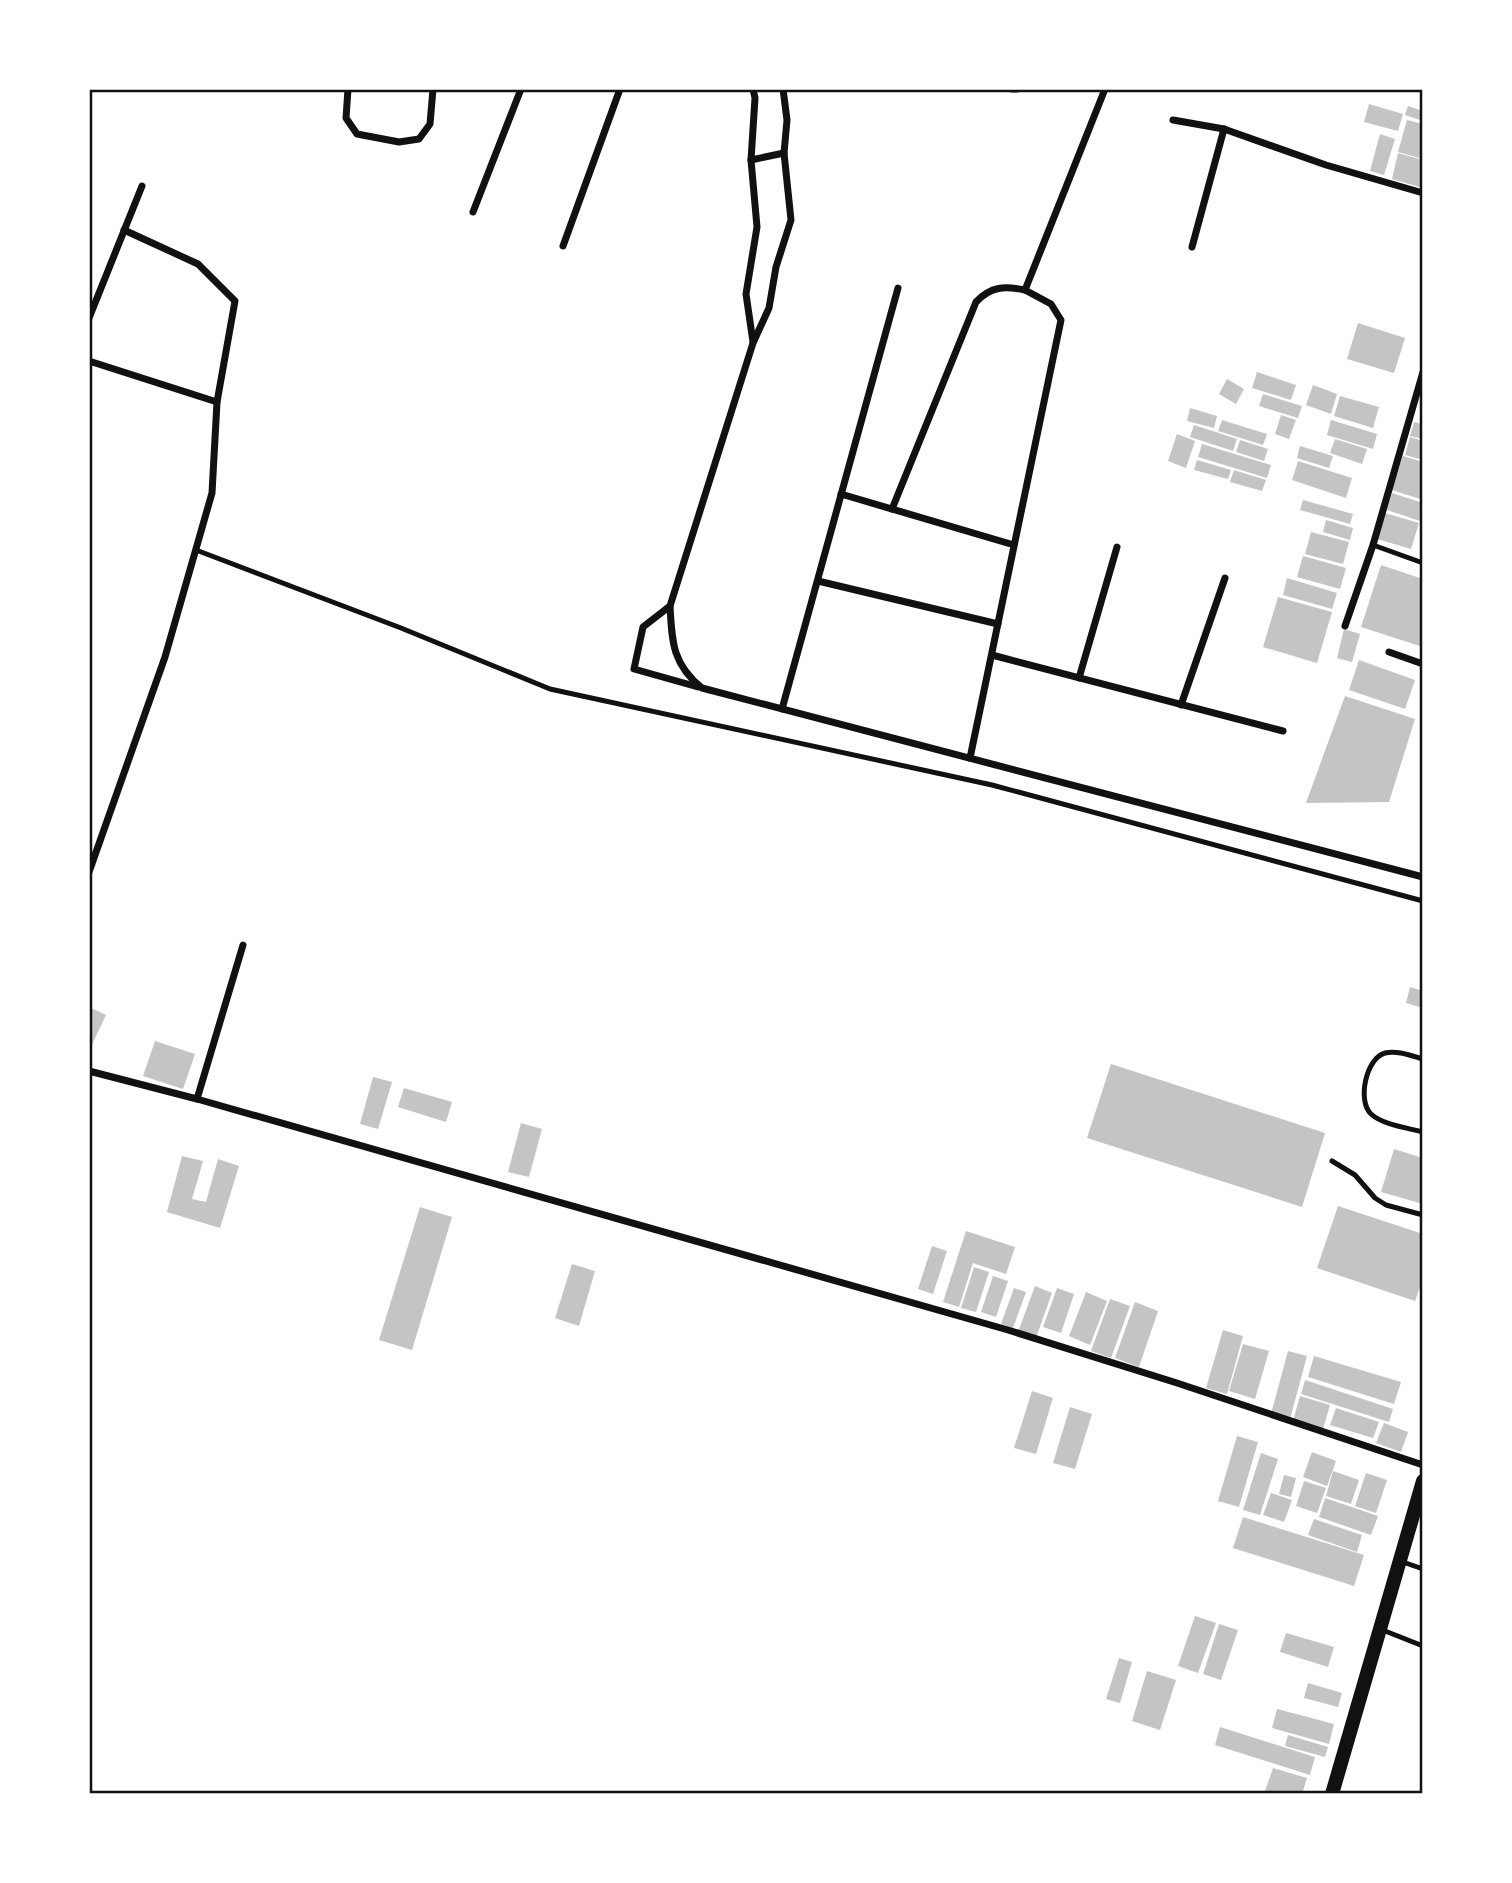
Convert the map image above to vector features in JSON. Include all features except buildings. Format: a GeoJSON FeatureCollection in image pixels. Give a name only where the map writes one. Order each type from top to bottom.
{"type":"FeatureCollection","features":[{"type":"Feature","properties":{"kind":"main road"},"geometry":{"type":"LineString","coordinates":[[1332,1794],[1423,1481]]}},
{"type":"Feature","properties":{"kind":"street"},"geometry":{"type":"LineString","coordinates":[[348,89],[346,118],[358,134],[400,142],[419,139],[430,124],[433,89]]}},
{"type":"Feature","properties":{"kind":"street"},"geometry":{"type":"LineString","coordinates":[[473,212],[521,89]]}},
{"type":"Feature","properties":{"kind":"street"},"geometry":{"type":"LineString","coordinates":[[563,246],[620,89]]}},
{"type":"Feature","properties":{"kind":"street"},"geometry":{"type":"LineString","coordinates":[[753,89],[755,98],[751,160],[757,228],[746,294],[753,343]]}},
{"type":"Feature","properties":{"kind":"street"},"geometry":{"type":"LineString","coordinates":[[702,688],[685,675],[672,641],[670,606],[753,343],[769,308],[776,267],[791,220],[784,153],[788,120],[783,89]]}},
{"type":"Feature","properties":{"kind":"street"},"geometry":{"type":"LineString","coordinates":[[1025,290],[1105,89]]}},
{"type":"Feature","properties":{"kind":"street"},"geometry":{"type":"LineString","coordinates":[[1172,120],[1224,129],[1326,165],[1423,192]]}},
{"type":"Feature","properties":{"kind":"street"},"geometry":{"type":"LineString","coordinates":[[1192,247],[1224,129]]}},
{"type":"Feature","properties":{"kind":"street"},"geometry":{"type":"LineString","coordinates":[[751,160],[784,153]]}},
{"type":"Feature","properties":{"kind":"street"},"geometry":{"type":"LineString","coordinates":[[89,318],[142,186]]}},
{"type":"Feature","properties":{"kind":"street"},"geometry":{"type":"LineString","coordinates":[[89,872],[165,657],[212,493],[217,402],[235,301],[198,264],[124,230]]}},
{"type":"Feature","properties":{"kind":"street"},"geometry":{"type":"LineString","coordinates":[[892,509],[976,302],[985,292],[1004,286],[1025,290],[1051,304],[1061,320],[970,758]]}},
{"type":"Feature","properties":{"kind":"street"},"geometry":{"type":"LineString","coordinates":[[782,709],[898,288]]}},
{"type":"Feature","properties":{"kind":"street"},"geometry":{"type":"LineString","coordinates":[[89,361],[217,402]]}},
{"type":"Feature","properties":{"kind":"street"},"geometry":{"type":"LineString","coordinates":[[1345,626],[1373,545],[1423,372]]}},
{"type":"Feature","properties":{"kind":"street"},"geometry":{"type":"LineString","coordinates":[[841,494],[1014,545]]}},
{"type":"Feature","properties":{"kind":"street"},"geometry":{"type":"LineString","coordinates":[[1079,678],[1117,547]]}},
{"type":"Feature","properties":{"kind":"street"},"geometry":{"type":"LineString","coordinates":[[1181,705],[1225,578]]}},
{"type":"Feature","properties":{"kind":"street"},"geometry":{"type":"LineString","coordinates":[[818,581],[998,624]]}},
{"type":"Feature","properties":{"kind":"street"},"geometry":{"type":"LineString","coordinates":[[670,606],[643,627],[634,668],[1423,877]]}},
{"type":"Feature","properties":{"kind":"street"},"geometry":{"type":"LineString","coordinates":[[1389,652],[1423,664]]}},
{"type":"Feature","properties":{"kind":"street"},"geometry":{"type":"LineString","coordinates":[[992,655],[1283,731]]}},
{"type":"Feature","properties":{"kind":"street"},"geometry":{"type":"LineString","coordinates":[[197,1100],[243,945]]}},
{"type":"Feature","properties":{"kind":"street"},"geometry":{"type":"LineString","coordinates":[[89,1071],[1008,1330],[1423,1465]]}},
{"type":"Feature","properties":{"kind":"lane"},"geometry":{"type":"LineString","coordinates":[[1373,545],[1423,563]]}},
{"type":"Feature","properties":{"kind":"lane"},"geometry":{"type":"LineString","coordinates":[[195,550],[401,628],[550,689],[992,785],[1423,901]]}},
{"type":"Feature","properties":{"kind":"lane"},"geometry":{"type":"LineString","coordinates":[[1423,1059],[1401,1053],[1384,1053],[1374,1060],[1365,1079],[1363,1102],[1371,1114],[1423,1132]]}},
{"type":"Feature","properties":{"kind":"lane"},"geometry":{"type":"LineString","coordinates":[[1332,1161],[1355,1175],[1375,1198],[1386,1205],[1423,1215]]}},
{"type":"Feature","properties":{"kind":"lane"},"geometry":{"type":"LineString","coordinates":[[1400,1561],[1423,1569]]}},
{"type":"Feature","properties":{"kind":"lane"},"geometry":{"type":"LineString","coordinates":[[1378,1629],[1423,1646]]}}]}
